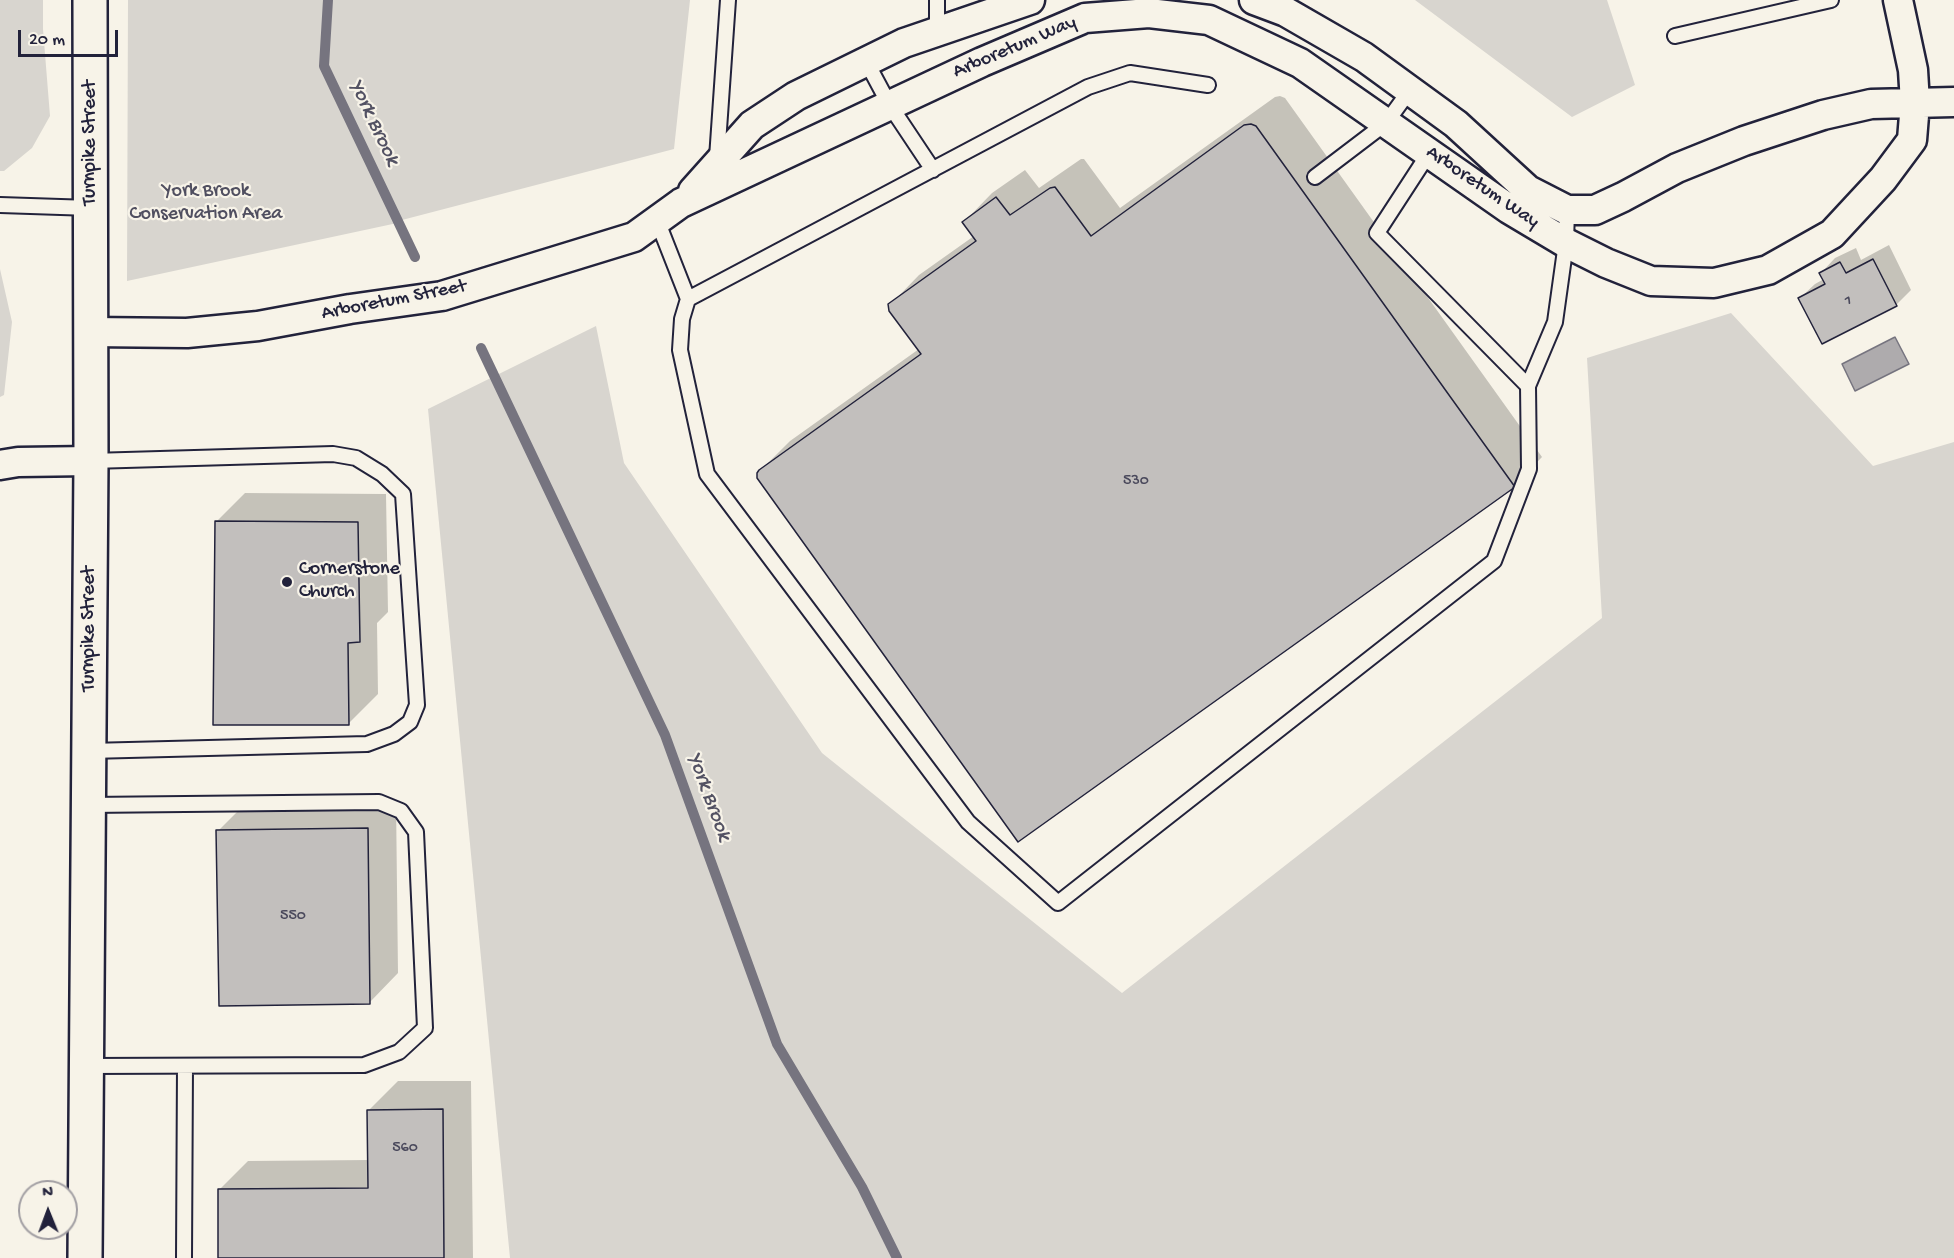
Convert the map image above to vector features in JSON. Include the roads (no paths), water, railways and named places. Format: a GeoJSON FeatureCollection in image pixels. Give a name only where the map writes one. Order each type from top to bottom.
{"type":"FeatureCollection","features":[{"type":"Feature","properties":{"kind":"main road","name":"Turnpike Street"},"geometry":{"type":"LineString","coordinates":[[85,1258],[91,461],[90,0]]}},
{"type":"Feature","properties":{"kind":"street","name":"Arboretum Way"},"geometry":{"type":"LineString","coordinates":[[681,203],[752,124],[796,96],[904,43],[1030,0]]}},
{"type":"Feature","properties":{"kind":"street","name":"Arboretum Way"},"geometry":{"type":"LineString","coordinates":[[1254,0],[1286,12],[1364,57],[1456,124],[1527,190],[1567,210],[1595,210],[1623,198],[1677,168],[1744,141],[1823,115],[1871,104],[1954,102]]}},
{"type":"Feature","properties":{"kind":"street","name":"Arboretum Way"},"geometry":{"type":"LineString","coordinates":[[681,203],[889,104],[1085,18],[1149,13],[1209,20],[1300,63],[1509,209],[1566,243],[1651,281],[1714,283],[1768,270],[1832,234],[1883,179],[1912,140],[1915,103],[1913,70],[1898,0]]}},
{"type":"Feature","properties":{"kind":"street","name":"Arboretum Street"},"geometry":{"type":"LineString","coordinates":[[90,332],[187,333],[258,326],[350,309],[442,296],[634,237],[681,203]]}},
{"type":"Feature","properties":{"kind":"street"},"geometry":{"type":"LineString","coordinates":[[0,465],[18,462],[91,461]]}},
{"type":"Feature","properties":{"kind":"lane"},"geometry":{"type":"LineString","coordinates":[[716,166],[728,0]]}},
{"type":"Feature","properties":{"kind":"lane"},"geometry":{"type":"LineString","coordinates":[[937,0],[937,31]]}},
{"type":"Feature","properties":{"kind":"lane"},"geometry":{"type":"LineString","coordinates":[[1675,36],[1831,0]]}},
{"type":"Feature","properties":{"kind":"lane"},"geometry":{"type":"LineString","coordinates":[[866,61],[889,104],[933,170]]}},
{"type":"Feature","properties":{"kind":"lane"},"geometry":{"type":"LineString","coordinates":[[688,299],[1088,87],[1130,73],[1208,85]]}},
{"type":"Feature","properties":{"kind":"lane"},"geometry":{"type":"LineString","coordinates":[[1315,177],[1386,123],[1410,90]]}},
{"type":"Feature","properties":{"kind":"lane"},"geometry":{"type":"LineString","coordinates":[[1429,153],[1377,233],[1528,386]]}},
{"type":"Feature","properties":{"kind":"lane"},"geometry":{"type":"LineString","coordinates":[[0,205],[92,208]]}},
{"type":"Feature","properties":{"kind":"lane"},"geometry":{"type":"LineString","coordinates":[[657,220],[688,299],[682,319],[680,350],[707,474],[968,822],[1058,903],[1494,561],[1529,469],[1528,386],[1555,322],[1566,243],[1567,210]]}},
{"type":"Feature","properties":{"kind":"lane"},"geometry":{"type":"LineString","coordinates":[[89,751],[367,744],[394,734],[410,722],[417,705],[403,494],[382,474],[356,459],[333,454],[91,461]]}},
{"type":"Feature","properties":{"kind":"lane"},"geometry":{"type":"LineString","coordinates":[[86,1066],[363,1065],[399,1052],[425,1028],[416,832],[401,811],[379,802],[88,805]]}},
{"type":"Feature","properties":{"kind":"lane"},"geometry":{"type":"LineString","coordinates":[[184,1258],[185,1066]]}},
{"type":"Feature","properties":{"kind":"waterway","name":"York Brook"},"geometry":{"type":"LineString","coordinates":[[328,0],[324,66],[415,257]]}},
{"type":"Feature","properties":{"kind":"waterway","name":"York Brook"},"geometry":{"type":"LineString","coordinates":[[481,348],[665,735],[777,1044],[862,1187],[897,1258]]}},
{"type":"Feature","properties":{"kind":"place","name":"Cornerstone Church"},"geometry":{"type":"Point","coordinates":[287,582]}},
{"type":"Feature","properties":{"kind":"park label","name":"York Brook Conservation Area"},"geometry":{"type":"Point","coordinates":[206,204]}}]}
